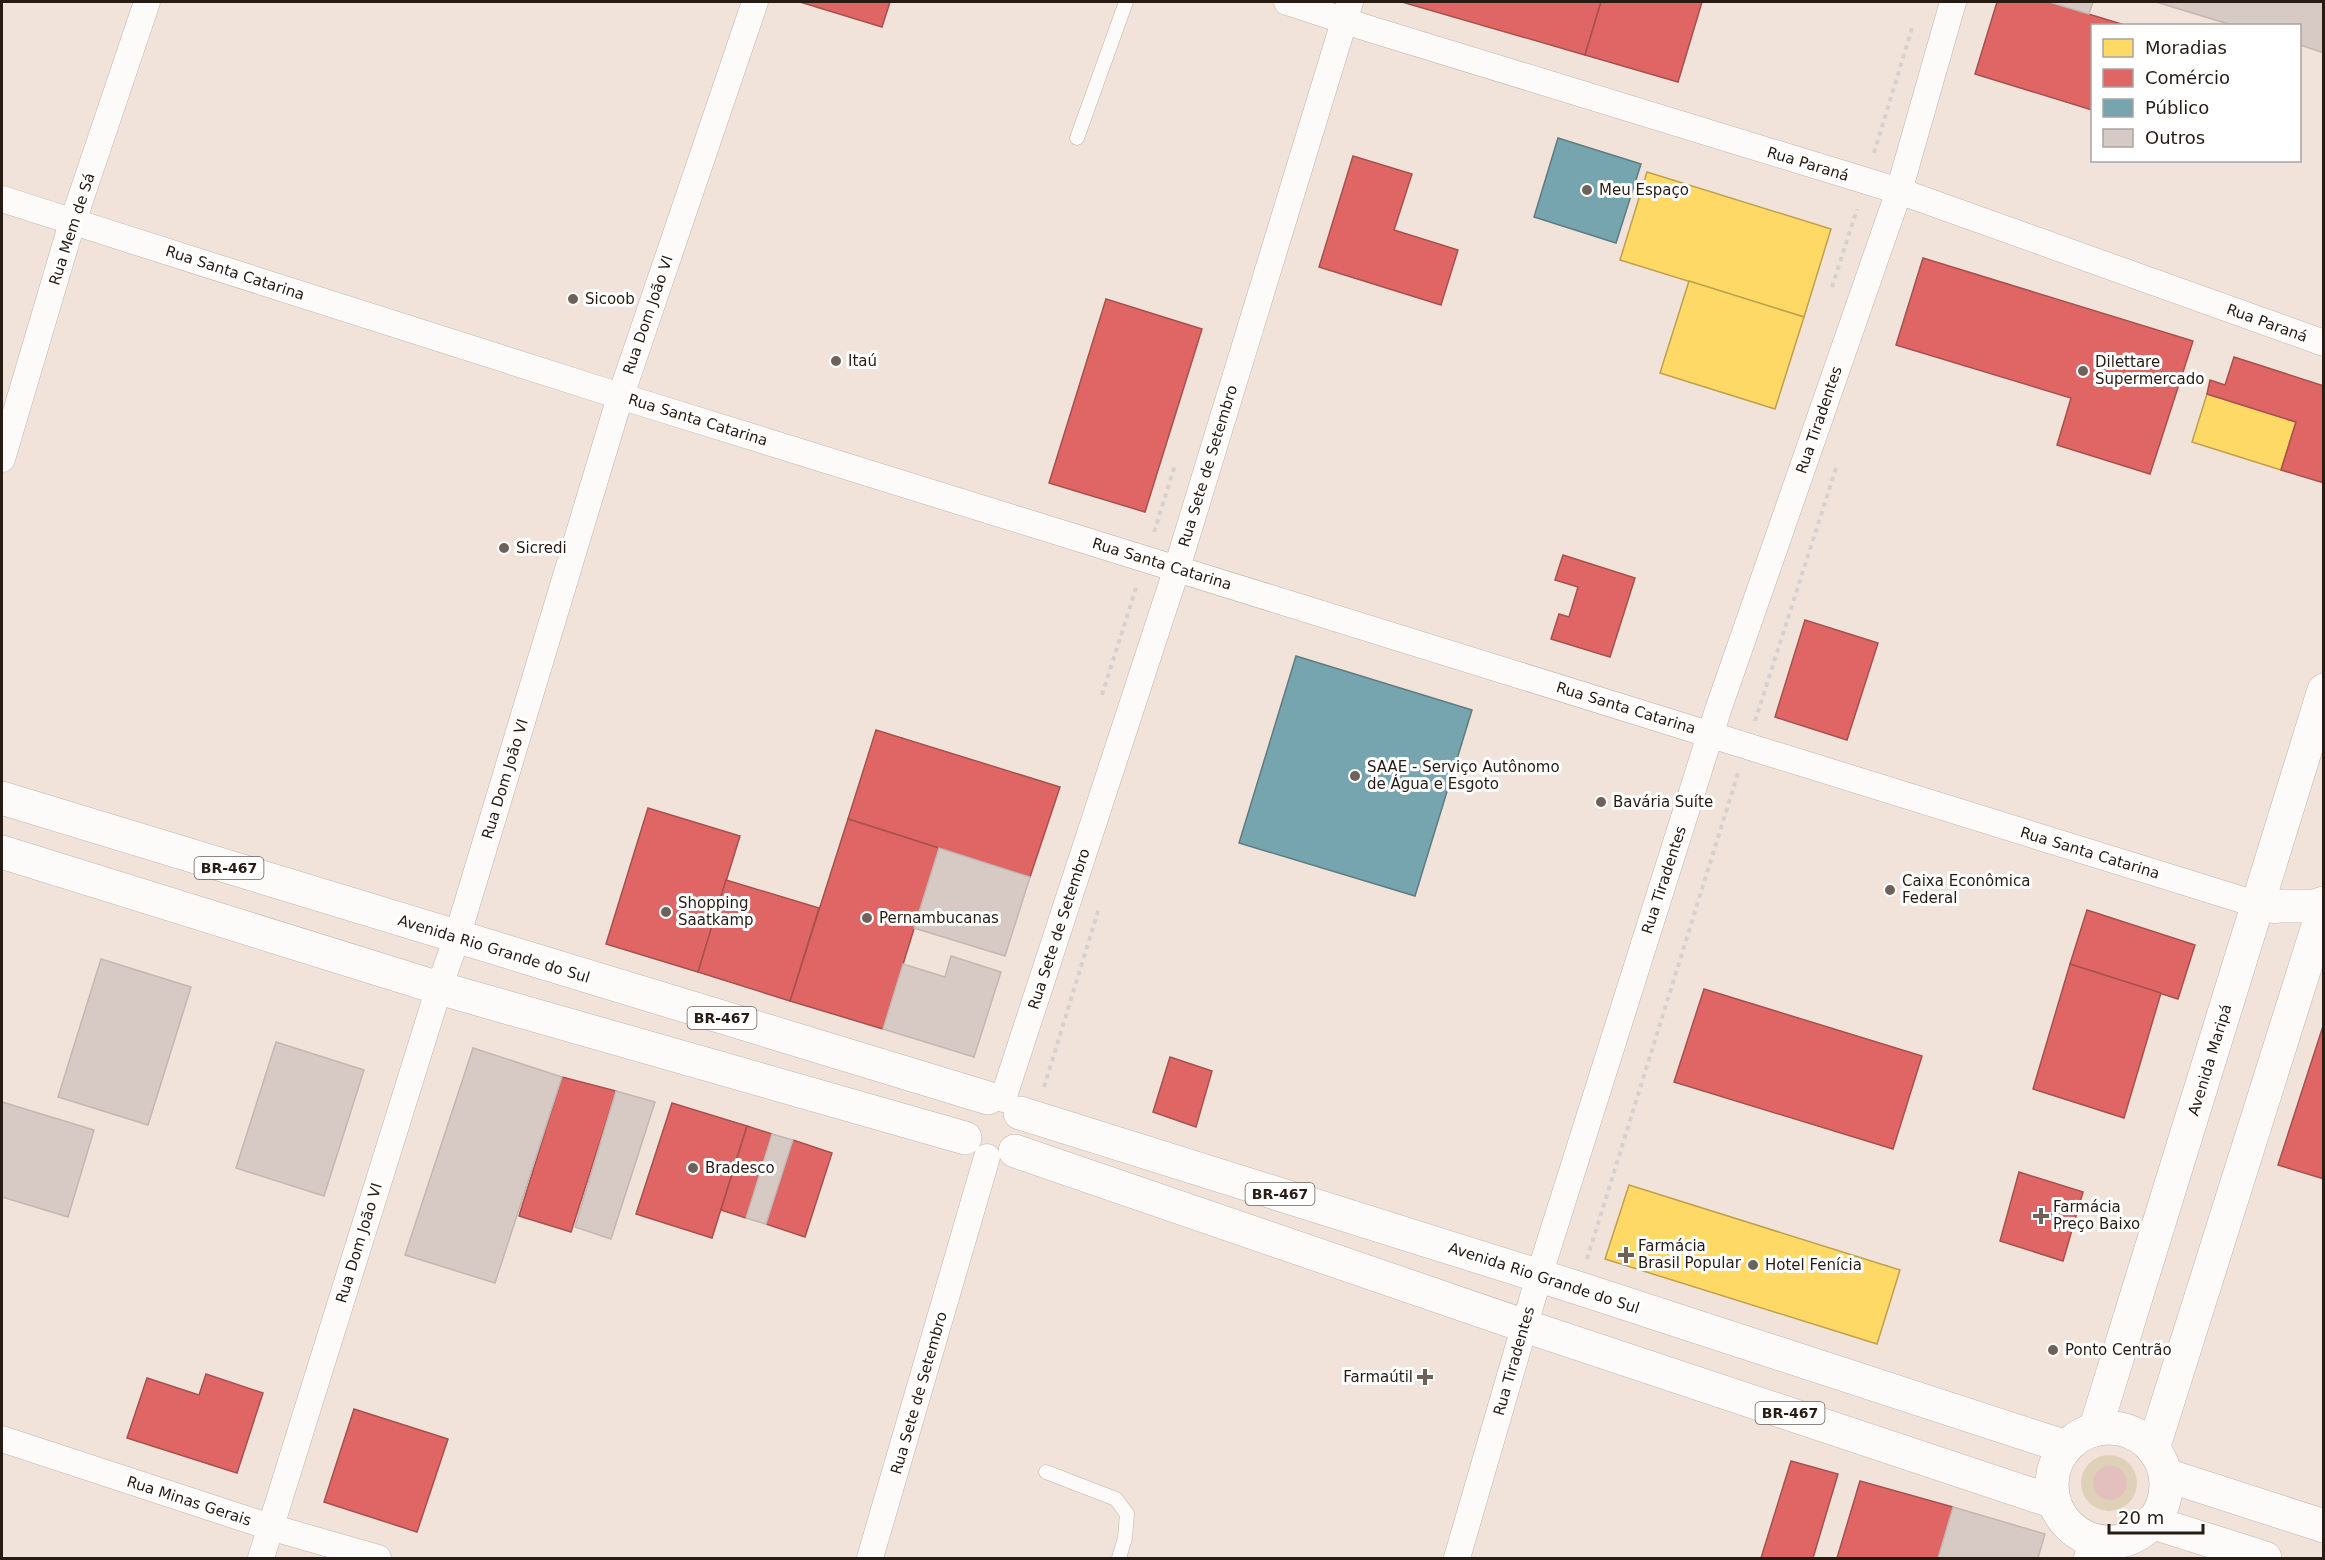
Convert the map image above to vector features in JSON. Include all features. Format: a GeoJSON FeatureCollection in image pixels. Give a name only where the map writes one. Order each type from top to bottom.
{"type":"FeatureCollection","features":[{"type":"Feature","properties":{"kind":"main road","name":"Avenida Maripá"},"geometry":{"type":"LineString","coordinates":[[2095,1430],[2260,906],[2324,690]]}},
{"type":"Feature","properties":{"kind":"main road","name":"Avenida Rio Grande do Sul"},"geometry":{"type":"LineString","coordinates":[[2,798],[1004,1104],[2066,1447]]}},
{"type":"Feature","properties":{"kind":"main road","name":"BR-467"},"geometry":{"type":"LineString","coordinates":[[2,852],[439,988],[989,1149],[2054,1502]]}},
{"type":"Feature","properties":{"kind":"main road"},"geometry":{"type":"LineString","coordinates":[[2159,1462],[2322,915],[2315,906],[2260,906]]}},
{"type":"Feature","properties":{"kind":"main road"},"geometry":{"type":"LineString","coordinates":[[979,1101],[1004,1104],[1024,1133],[1021,1143],[989,1149],[963,1130],[967,1114],[979,1101]]}},
{"type":"Feature","properties":{"kind":"main road"},"geometry":{"type":"LineString","coordinates":[[2118,1428],[2143,1439],[2159,1462],[2166,1490],[2163,1505],[2151,1522],[2133,1536],[2089,1549],[2060,1514],[2054,1502],[2052,1482],[2056,1464],[2066,1447],[2077,1437],[2095,1430],[2118,1428]]}},
{"type":"Feature","properties":{"kind":"main road"},"geometry":{"type":"LineString","coordinates":[[2159,1462],[2324,1526]]}},
{"type":"Feature","properties":{"kind":"main road"},"geometry":{"type":"LineString","coordinates":[[2151,1522],[2265,1558]]}},
{"type":"Feature","properties":{"kind":"street","name":"Rua Mem de Sá"},"geometry":{"type":"LineString","coordinates":[[2,459],[73,222],[147,2]]}},
{"type":"Feature","properties":{"kind":"street","name":"Rua Dom João VI"},"geometry":{"type":"LineString","coordinates":[[261,1558],[439,988],[457,938],[621,396],[755,2]]}},
{"type":"Feature","properties":{"kind":"street","name":"Rua Paraná"},"geometry":{"type":"LineString","coordinates":[[1287,2],[1347,11],[1899,191],[2324,343]]}},
{"type":"Feature","properties":{"kind":"street","name":"Rua Tiradentes"},"geometry":{"type":"LineString","coordinates":[[1456,1558],[1539,1276],[1710,735],[1899,191],[1953,2]]}},
{"type":"Feature","properties":{"kind":"street","name":"Rua Sete de Setembro"},"geometry":{"type":"LineString","coordinates":[[1004,1104],[1177,568],[1347,11]]}},
{"type":"Feature","properties":{"kind":"street","name":"Rua Santa Catarina"},"geometry":{"type":"LineString","coordinates":[[2,199],[621,396],[2260,906]]}},
{"type":"Feature","properties":{"kind":"street","name":"Rua Sete de Setembro"},"geometry":{"type":"LineString","coordinates":[[870,1558],[989,1149]]}},
{"type":"Feature","properties":{"kind":"street","name":"Rua Minas Gerais"},"geometry":{"type":"LineString","coordinates":[[2,1439],[270,1527],[378,1558]]}},
{"type":"Feature","properties":{"kind":"lane"},"geometry":{"type":"LineString","coordinates":[[1077,138],[1126,2]]}},
{"type":"Feature","properties":{"kind":"lane"},"geometry":{"type":"LineString","coordinates":[[1046,1472],[1116,1499],[1127,1514],[1125,1538],[1119,1558]]}},
{"type":"Feature","properties":{"kind":"path"},"geometry":{"type":"LineString","coordinates":[[1578,1288],[1839,460]]}},
{"type":"Feature","properties":{"kind":"shaded area"},"geometry":{"type":"Polygon","coordinates":[[[2109,1455],[2120,1457],[2129,1463],[2135,1472],[2137,1483],[2135,1494],[2129,1503],[2120,1509],[2109,1511],[2098,1509],[2089,1503],[2083,1494],[2081,1483],[2083,1472],[2089,1463],[2098,1457],[2109,1455]]]}},
{"type":"Feature","properties":{"kind":"shaded area"},"geometry":{"type":"Polygon","coordinates":[[[2110,1466],[2122,1471],[2127,1483],[2122,1495],[2110,1500],[2098,1495],[2093,1483],[2098,1471],[2110,1466]]]}},
{"type":"Feature","properties":{"kind":"building: Moradias"},"geometry":{"type":"Polygon","coordinates":[[[1647,172],[1831,229],[1804,317],[1620,260],[1647,172]]]}},
{"type":"Feature","properties":{"kind":"building: Moradias"},"geometry":{"type":"Polygon","coordinates":[[[1689,281],[1804,317],[1775,409],[1660,373],[1689,281]]]}},
{"type":"Feature","properties":{"kind":"building: Moradias"},"geometry":{"type":"Polygon","coordinates":[[[2207,394],[2296,422],[2281,470],[2192,442],[2207,394]]]}},
{"type":"Feature","properties":{"kind":"building: Moradias","name":"Hotel Fenícia"},"geometry":{"type":"Polygon","coordinates":[[[1629,1185],[1900,1270],[1877,1344],[1605,1259],[1629,1185]]]}},
{"type":"Feature","properties":{"kind":"building: Comércio"},"geometry":{"type":"Polygon","coordinates":[[[800,2],[890,2],[882,27],[800,2]]]}},
{"type":"Feature","properties":{"kind":"building: Comércio"},"geometry":{"type":"Polygon","coordinates":[[[1402,2],[1601,2],[1585,55],[1402,2]]]}},
{"type":"Feature","properties":{"kind":"building: Comércio"},"geometry":{"type":"Polygon","coordinates":[[[1601,2],[1702,2],[1678,82],[1585,55],[1601,2]]]}},
{"type":"Feature","properties":{"kind":"building: Comércio"},"geometry":{"type":"Polygon","coordinates":[[[1997,2],[2049,2],[2121,24],[2091,24],[2091,110],[1975,74],[1997,2]]]}},
{"type":"Feature","properties":{"kind":"building: Comércio"},"geometry":{"type":"Polygon","coordinates":[[[1353,156],[1412,174],[1394,230],[1458,250],[1441,305],[1319,267],[1353,156]]]}},
{"type":"Feature","properties":{"kind":"building: Comércio","name":"Dilettare Supermercado"},"geometry":{"type":"Polygon","coordinates":[[[1923,258],[2193,341],[2150,474],[2057,445],[2071,398],[1896,345],[1923,258]]]}},
{"type":"Feature","properties":{"kind":"building: Comércio"},"geometry":{"type":"Polygon","coordinates":[[[1106,299],[1202,329],[1145,512],[1049,483],[1106,299]]]}},
{"type":"Feature","properties":{"kind":"building: Comércio"},"geometry":{"type":"Polygon","coordinates":[[[2234,357],[2324,386],[2324,483],[2281,470],[2296,422],[2207,394],[2210,380],[2225,385],[2234,357]]]}},
{"type":"Feature","properties":{"kind":"building: Comércio"},"geometry":{"type":"Polygon","coordinates":[[[1563,555],[1635,578],[1610,657],[1551,639],[1559,614],[1569,617],[1578,587],[1555,580],[1563,555]]]}},
{"type":"Feature","properties":{"kind":"building: Comércio"},"geometry":{"type":"Polygon","coordinates":[[[1805,620],[1878,643],[1847,740],[1775,717],[1805,620]]]}},
{"type":"Feature","properties":{"kind":"building: Comércio"},"geometry":{"type":"Polygon","coordinates":[[[876,730],[1060,787],[1030,877],[848,819],[876,730]]]}},
{"type":"Feature","properties":{"kind":"building: Comércio","name":"Shopping Saatkamp"},"geometry":{"type":"Polygon","coordinates":[[[648,808],[740,836],[698,972],[606,944],[648,808]]]}},
{"type":"Feature","properties":{"kind":"building: Comércio","name":"Pernambucanas"},"geometry":{"type":"Polygon","coordinates":[[[848,819],[939,848],[883,1029],[790,1001],[848,819]]]}},
{"type":"Feature","properties":{"kind":"building: Comércio"},"geometry":{"type":"Polygon","coordinates":[[[726,880],[819,908],[790,1001],[698,972],[726,880]]]}},
{"type":"Feature","properties":{"kind":"building: Comércio"},"geometry":{"type":"Polygon","coordinates":[[[2087,910],[2195,945],[2178,999],[2070,964],[2087,910]]]}},
{"type":"Feature","properties":{"kind":"building: Comércio"},"geometry":{"type":"Polygon","coordinates":[[[2070,964],[2161,993],[2124,1118],[2033,1089],[2070,964]]]}},
{"type":"Feature","properties":{"kind":"building: Comércio"},"geometry":{"type":"Polygon","coordinates":[[[1704,989],[1922,1056],[1893,1149],[1674,1082],[1704,989]]]}},
{"type":"Feature","properties":{"kind":"building: Comércio"},"geometry":{"type":"Polygon","coordinates":[[[2324,1023],[2324,1179],[2278,1165],[2324,1023]]]}},
{"type":"Feature","properties":{"kind":"building: Comércio"},"geometry":{"type":"Polygon","coordinates":[[[1170,1057],[1212,1071],[1196,1127],[1153,1112],[1170,1057]]]}},
{"type":"Feature","properties":{"kind":"building: Comércio"},"geometry":{"type":"Polygon","coordinates":[[[562,1077],[616,1091],[571,1232],[519,1216],[562,1077]]]}},
{"type":"Feature","properties":{"kind":"building: Comércio","name":"Bradesco"},"geometry":{"type":"Polygon","coordinates":[[[672,1103],[747,1126],[712,1238],[636,1214],[672,1103]]]}},
{"type":"Feature","properties":{"kind":"building: Comércio"},"geometry":{"type":"Polygon","coordinates":[[[747,1126],[772,1134],[746,1218],[721,1210],[747,1126]]]}},
{"type":"Feature","properties":{"kind":"building: Comércio"},"geometry":{"type":"Polygon","coordinates":[[[793,1140],[832,1153],[805,1237],[766,1224],[793,1140]]]}},
{"type":"Feature","properties":{"kind":"building: Comércio","name":"Farmácia Preço Baixo"},"geometry":{"type":"Polygon","coordinates":[[[2019,1172],[2083,1192],[2063,1261],[2000,1241],[2019,1172]]]}},
{"type":"Feature","properties":{"kind":"building: Comércio"},"geometry":{"type":"Polygon","coordinates":[[[206,1374],[263,1393],[237,1473],[127,1438],[147,1378],[199,1395],[206,1374]]]}},
{"type":"Feature","properties":{"kind":"building: Comércio"},"geometry":{"type":"Polygon","coordinates":[[[354,1409],[448,1439],[417,1532],[324,1502],[354,1409]]]}},
{"type":"Feature","properties":{"kind":"building: Comércio"},"geometry":{"type":"Polygon","coordinates":[[[1791,1461],[1838,1474],[1813,1558],[1761,1558],[1791,1461]]]}},
{"type":"Feature","properties":{"kind":"building: Comércio"},"geometry":{"type":"Polygon","coordinates":[[[1860,1481],[1953,1507],[1938,1558],[1837,1558],[1860,1481]]]}},
{"type":"Feature","properties":{"kind":"building: Público","name":"Meu Espaço"},"geometry":{"type":"Polygon","coordinates":[[[1558,138],[1641,164],[1616,243],[1534,217],[1558,138]]]}},
{"type":"Feature","properties":{"kind":"building: Público","name":"SAAE - Serviço Autônomo de Água e Esgoto"},"geometry":{"type":"Polygon","coordinates":[[[1296,656],[1472,710],[1415,896],[1239,843],[1296,656]]]}},
{"type":"Feature","properties":{"kind":"building: Outros"},"geometry":{"type":"Polygon","coordinates":[[[2049,2],[2093,2],[2089,14],[2049,2]]]}},
{"type":"Feature","properties":{"kind":"building: Outros"},"geometry":{"type":"Polygon","coordinates":[[[2156,2],[2324,2],[2324,53],[2301,45],[2301,24],[2228,24],[2156,2]]]}},
{"type":"Feature","properties":{"kind":"building: Outros"},"geometry":{"type":"Polygon","coordinates":[[[939,848],[1030,877],[1005,956],[914,928],[939,848]]]}},
{"type":"Feature","properties":{"kind":"building: Outros"},"geometry":{"type":"Polygon","coordinates":[[[951,956],[1001,972],[974,1057],[883,1029],[903,964],[945,977],[951,956]]]}},
{"type":"Feature","properties":{"kind":"building: Outros"},"geometry":{"type":"Polygon","coordinates":[[[101,959],[191,987],[148,1125],[58,1097],[101,959]]]}},
{"type":"Feature","properties":{"kind":"building: Outros"},"geometry":{"type":"Polygon","coordinates":[[[276,1042],[364,1070],[324,1196],[236,1168],[276,1042]]]}},
{"type":"Feature","properties":{"kind":"building: Outros"},"geometry":{"type":"Polygon","coordinates":[[[473,1048],[562,1077],[495,1283],[405,1255],[473,1048]]]}},
{"type":"Feature","properties":{"kind":"building: Outros"},"geometry":{"type":"Polygon","coordinates":[[[616,1091],[655,1102],[611,1239],[575,1227],[616,1091]]]}},
{"type":"Feature","properties":{"kind":"building: Outros"},"geometry":{"type":"Polygon","coordinates":[[[2,1102],[94,1130],[68,1217],[2,1197],[2,1102]]]}},
{"type":"Feature","properties":{"kind":"building: Outros"},"geometry":{"type":"Polygon","coordinates":[[[772,1134],[793,1140],[766,1224],[746,1218],[772,1134]]]}},
{"type":"Feature","properties":{"kind":"building: Outros"},"geometry":{"type":"Polygon","coordinates":[[[1953,1507],[2045,1534],[2038,1558],[1938,1558],[1953,1507]]]}},
{"type":"Feature","properties":{"kind":"place","name":"Meu Espaço"},"geometry":{"type":"Point","coordinates":[1587,190]}},
{"type":"Feature","properties":{"kind":"place","name":"Sicoob"},"geometry":{"type":"Point","coordinates":[573,299]}},
{"type":"Feature","properties":{"kind":"place","name":"Itaú"},"geometry":{"type":"Point","coordinates":[836,361]}},
{"type":"Feature","properties":{"kind":"place","name":"Dilettare Supermercado"},"geometry":{"type":"Point","coordinates":[2083,371]}},
{"type":"Feature","properties":{"kind":"place","name":"Sicredi"},"geometry":{"type":"Point","coordinates":[504,548]}},
{"type":"Feature","properties":{"kind":"place","name":"SAAE - Serviço Autônomo de Água e Esgoto"},"geometry":{"type":"Point","coordinates":[1355,776]}},
{"type":"Feature","properties":{"kind":"place","name":"Bavária Suíte"},"geometry":{"type":"Point","coordinates":[1601,802]}},
{"type":"Feature","properties":{"kind":"place","name":"Caixa Econômica Federal"},"geometry":{"type":"Point","coordinates":[1890,890]}},
{"type":"Feature","properties":{"kind":"place","name":"Shopping Saatkamp"},"geometry":{"type":"Point","coordinates":[666,912]}},
{"type":"Feature","properties":{"kind":"place","name":"Pernambucanas"},"geometry":{"type":"Point","coordinates":[867,918]}},
{"type":"Feature","properties":{"kind":"place","name":"Bradesco"},"geometry":{"type":"Point","coordinates":[693,1168]}},
{"type":"Feature","properties":{"kind":"place","name":"Farmácia Preço Baixo"},"geometry":{"type":"Point","coordinates":[2041,1216]}},
{"type":"Feature","properties":{"kind":"place","name":"Farmácia Brasil Popular"},"geometry":{"type":"Point","coordinates":[1626,1255]}},
{"type":"Feature","properties":{"kind":"place","name":"Hotel Fenícia"},"geometry":{"type":"Point","coordinates":[1753,1265]}},
{"type":"Feature","properties":{"kind":"place","name":"Ponto Centrão"},"geometry":{"type":"Point","coordinates":[2053,1350]}},
{"type":"Feature","properties":{"kind":"place","name":"Farmaútil"},"geometry":{"type":"Point","coordinates":[1425,1377]}}]}
